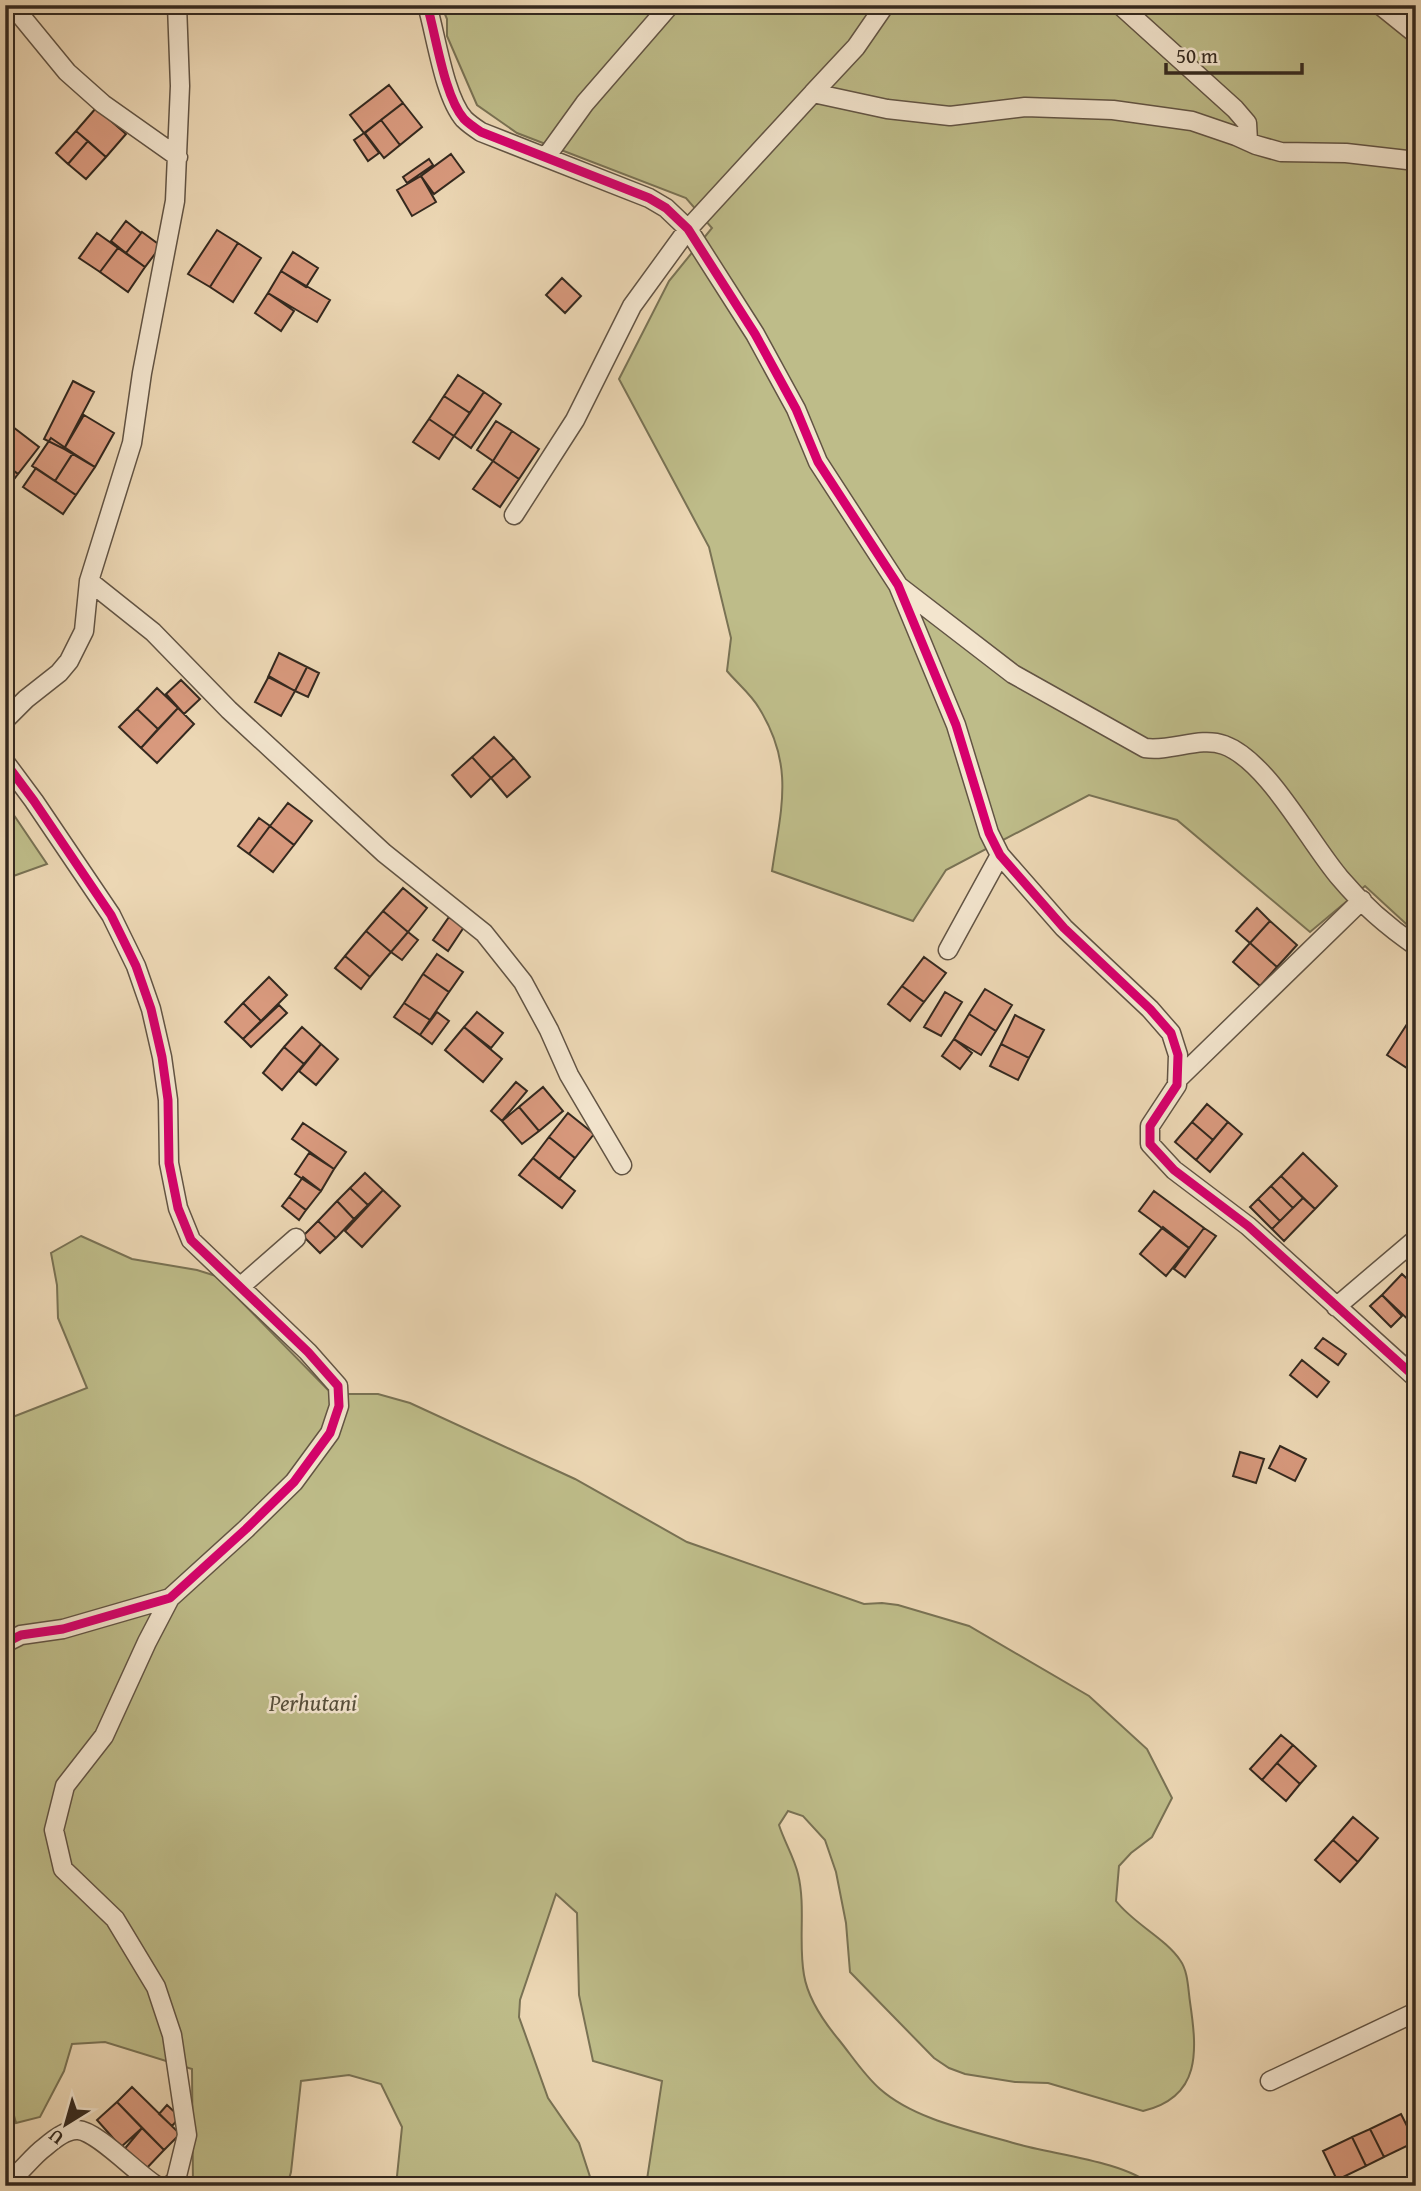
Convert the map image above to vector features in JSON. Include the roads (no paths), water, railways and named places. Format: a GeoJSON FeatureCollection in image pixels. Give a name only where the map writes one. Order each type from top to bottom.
{"type":"FeatureCollection","features":[{"type":"Feature","properties":{"kind":"street"},"geometry":{"type":"LineString","coordinates":[[12,5],[67,72],[103,104],[178,157]]}},
{"type":"Feature","properties":{"kind":"street"},"geometry":{"type":"LineString","coordinates":[[5,720],[26,698],[54,679],[69,661],[84,631],[89,581],[132,443],[142,373],[175,201],[180,86],[177,5]]}},
{"type":"Feature","properties":{"kind":"street"},"geometry":{"type":"LineString","coordinates":[[427,5],[450,94],[463,118],[481,132],[649,198],[666,208],[688,229],[781,379],[818,462],[898,586],[956,725],[989,833],[1000,855],[1064,928],[1150,1009],[1171,1033],[1178,1055],[1177,1085],[1150,1126],[1150,1144],[1174,1170],[1248,1226],[1416,1378]]}},
{"type":"Feature","properties":{"kind":"street"},"geometry":{"type":"LineString","coordinates":[[546,158],[585,103],[670,5]]}},
{"type":"Feature","properties":{"kind":"street"},"geometry":{"type":"LineString","coordinates":[[514,514],[575,420],[632,306],[688,229],[856,47],[885,5]]}},
{"type":"Feature","properties":{"kind":"street"},"geometry":{"type":"LineString","coordinates":[[1120,5],[1236,108],[1247,123],[1248,141]]}},
{"type":"Feature","properties":{"kind":"street"},"geometry":{"type":"LineString","coordinates":[[1380,5],[1416,34]]}},
{"type":"Feature","properties":{"kind":"street"},"geometry":{"type":"LineString","coordinates":[[813,93],[887,109],[950,116],[1025,107],[1113,110],[1192,121],[1281,152],[1346,153],[1416,161]]}},
{"type":"Feature","properties":{"kind":"street"},"geometry":{"type":"LineString","coordinates":[[89,581],[153,632],[229,710],[384,853],[484,933],[523,982],[569,1075],[622,1165]]}},
{"type":"Feature","properties":{"kind":"street"},"geometry":{"type":"LineString","coordinates":[[898,586],[1013,674],[1145,748],[1159,750],[1202,742],[1222,744],[1239,752],[1263,775],[1340,878],[1395,932],[1416,946]]}},
{"type":"Feature","properties":{"kind":"street"},"geometry":{"type":"LineString","coordinates":[[5,762],[111,915],[136,965],[151,1009],[162,1057],[168,1100],[169,1163],[178,1208],[191,1240],[308,1352],[338,1386],[339,1406],[330,1433],[294,1482],[170,1598],[104,1736],[65,1786],[54,1830],[63,1869],[115,1919],[156,1987],[172,2035],[187,2135],[176,2180],[170,2186]]}},
{"type":"Feature","properties":{"kind":"street"},"geometry":{"type":"LineString","coordinates":[[948,950],[1000,855]]}},
{"type":"Feature","properties":{"kind":"street"},"geometry":{"type":"LineString","coordinates":[[1177,1080],[1362,900]]}},
{"type":"Feature","properties":{"kind":"street"},"geometry":{"type":"LineString","coordinates":[[240,1287],[296,1238]]}},
{"type":"Feature","properties":{"kind":"street"},"geometry":{"type":"LineString","coordinates":[[1336,1307],[1416,1239]]}},
{"type":"Feature","properties":{"kind":"street"},"geometry":{"type":"LineString","coordinates":[[5,1643],[21,1635],[64,1629],[170,1598]]}},
{"type":"Feature","properties":{"kind":"street"},"geometry":{"type":"LineString","coordinates":[[1270,2081],[1416,2012]]}},
{"type":"Feature","properties":{"kind":"street"},"geometry":{"type":"LineString","coordinates":[[5,2184],[15,2178],[43,2148],[69,2131],[79,2129],[94,2135],[157,2186]]}},
{"type":"Feature","properties":{"kind":"park label","name":"Perhutani"},"geometry":{"type":"Point","coordinates":[313,1703]}}]}
